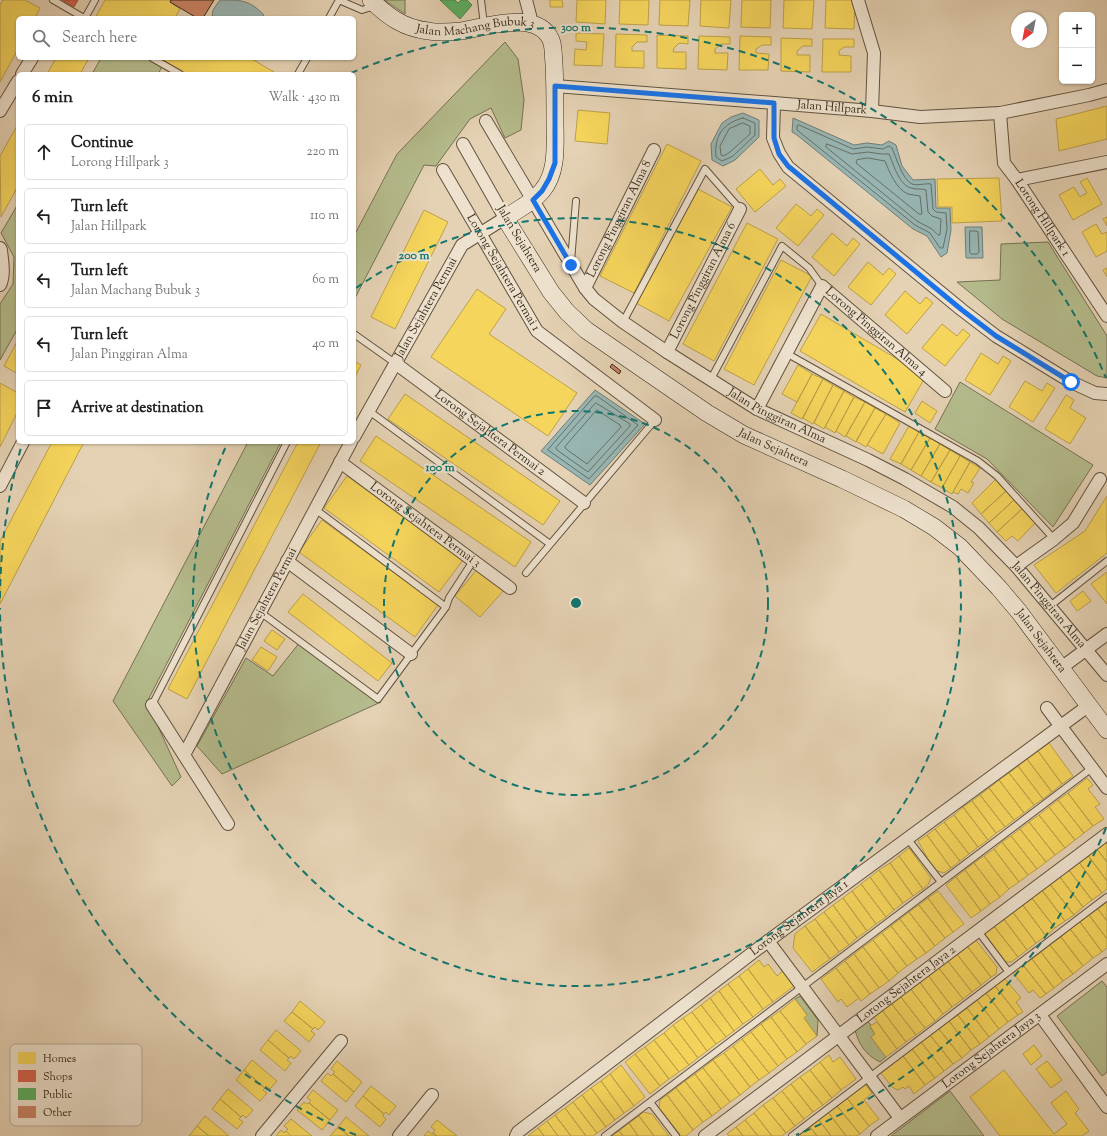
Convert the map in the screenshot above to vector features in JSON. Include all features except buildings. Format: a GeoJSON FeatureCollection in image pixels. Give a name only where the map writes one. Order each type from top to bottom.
{"type":"FeatureCollection","features":[{"type":"Feature","properties":{"kind":"main road","name":"Jalan Machang Bubuk 3"},"geometry":{"type":"LineString","coordinates":[[374,3],[398,23],[414,29],[444,32],[513,22],[532,23],[546,33],[550,39],[552,46],[555,86],[555,163],[549,179],[542,191],[533,200],[505,218]]}},
{"type":"Feature","properties":{"kind":"main road","name":"Jalan Sejahtera"},"geometry":{"type":"LineString","coordinates":[[505,218],[551,292],[567,312],[586,330],[707,414],[744,435],[842,479],[904,509],[934,527],[960,547],[999,588],[1020,613],[1107,730]]}},
{"type":"Feature","properties":{"kind":"street"},"geometry":{"type":"LineString","coordinates":[[526,0],[532,23]]}},
{"type":"Feature","properties":{"kind":"street"},"geometry":{"type":"LineString","coordinates":[[858,0],[874,53],[872,111]]}},
{"type":"Feature","properties":{"kind":"street"},"geometry":{"type":"LineString","coordinates":[[23,72],[31,60]]}},
{"type":"Feature","properties":{"kind":"street"},"geometry":{"type":"LineString","coordinates":[[0,111],[16,84]]}},
{"type":"Feature","properties":{"kind":"street","name":"Jalan Hillpark"},"geometry":{"type":"LineString","coordinates":[[555,86],[872,111],[920,117],[1000,113],[1107,90]]}},
{"type":"Feature","properties":{"kind":"street"},"geometry":{"type":"LineString","coordinates":[[774,103],[774,138],[779,154],[788,166],[962,310],[996,336],[1071,382],[1095,393],[1107,394]]}},
{"type":"Feature","properties":{"kind":"street","name":"Lorong Hillpark 1"},"geometry":{"type":"LineString","coordinates":[[1000,113],[1004,163],[1017,180],[1107,316]]}},
{"type":"Feature","properties":{"kind":"street","name":"Jalan Pinggiran Alma"},"geometry":{"type":"LineString","coordinates":[[486,121],[584,288],[594,299],[623,322],[667,352],[757,409],[868,460],[905,479],[953,507],[979,528],[1016,566],[1087,649],[1107,675]]}},
{"type":"Feature","properties":{"kind":"street","name":"Jalan Sejahtera"},"geometry":{"type":"LineString","coordinates":[[463,144],[505,218]]}},
{"type":"Feature","properties":{"kind":"street","name":"Lorong Pinggiran Alma 8"},"geometry":{"type":"LineString","coordinates":[[584,288],[654,150]]}},
{"type":"Feature","properties":{"kind":"street"},"geometry":{"type":"LineString","coordinates":[[1017,180],[1107,162]]}},
{"type":"Feature","properties":{"kind":"street","name":"Lorong Sejahtera Permai 1"},"geometry":{"type":"LineString","coordinates":[[443,170],[538,331],[656,420]]}},
{"type":"Feature","properties":{"kind":"street","name":"Lorong Pinggiran Alma 6"},"geometry":{"type":"LineString","coordinates":[[667,352],[740,209]]}},
{"type":"Feature","properties":{"kind":"street","name":"Jalan Sejahtera Permai"},"geometry":{"type":"LineString","coordinates":[[356,434],[462,245],[505,218]]}},
{"type":"Feature","properties":{"kind":"street"},"geometry":{"type":"LineString","coordinates":[[0,248],[3,265],[2,280],[0,284]]}},
{"type":"Feature","properties":{"kind":"street","name":"Lorong Pinggiran Alma 4"},"geometry":{"type":"LineString","coordinates":[[757,409],[822,286],[945,391]]}},
{"type":"Feature","properties":{"kind":"street","name":"Lorong Sejahtera Permai 2"},"geometry":{"type":"LineString","coordinates":[[395,363],[584,503]]}},
{"type":"Feature","properties":{"kind":"street"},"geometry":{"type":"LineString","coordinates":[[0,486],[22,444]]}},
{"type":"Feature","properties":{"kind":"street","name":"Jalan Sejahtera Permai"},"geometry":{"type":"LineString","coordinates":[[184,755],[350,444]]}},
{"type":"Feature","properties":{"kind":"street","name":"Lorong Sejahtera Permai 3"},"geometry":{"type":"LineString","coordinates":[[340,462],[510,588]]}},
{"type":"Feature","properties":{"kind":"street"},"geometry":{"type":"LineString","coordinates":[[1016,566],[1054,539],[1073,523],[1100,480]]}},
{"type":"Feature","properties":{"kind":"street"},"geometry":{"type":"LineString","coordinates":[[287,561],[411,654]]}},
{"type":"Feature","properties":{"kind":"street"},"geometry":{"type":"LineString","coordinates":[[1061,668],[1107,634]]}},
{"type":"Feature","properties":{"kind":"street"},"geometry":{"type":"LineString","coordinates":[[152,705],[228,824]]}},
{"type":"Feature","properties":{"kind":"street","name":"Lorong Sejahtera Jaya 1"},"geometry":{"type":"LineString","coordinates":[[516,1136],[518,1132],[768,941],[1088,706]]}},
{"type":"Feature","properties":{"kind":"street"},"geometry":{"type":"LineString","coordinates":[[1047,708],[1107,788]]}},
{"type":"Feature","properties":{"kind":"street","name":"Lorong Sejahtera Jaya 2"},"geometry":{"type":"LineString","coordinates":[[705,1136],[1107,834]]}},
{"type":"Feature","properties":{"kind":"street"},"geometry":{"type":"LineString","coordinates":[[768,941],[900,1118]]}},
{"type":"Feature","properties":{"kind":"street","name":"Lorong Sejahtera Jaya 3"},"geometry":{"type":"LineString","coordinates":[[877,1136],[1107,964]]}},
{"type":"Feature","properties":{"kind":"street"},"geometry":{"type":"LineString","coordinates":[[1040,1015],[1107,1107]]}},
{"type":"Feature","properties":{"kind":"street"},"geometry":{"type":"LineString","coordinates":[[262,1136],[341,1041]]}},
{"type":"Feature","properties":{"kind":"street"},"geometry":{"type":"LineString","coordinates":[[399,1136],[432,1095]]}},
{"type":"Feature","properties":{"kind":"lane"},"geometry":{"type":"LineString","coordinates":[[54,0],[81,16]]}},
{"type":"Feature","properties":{"kind":"lane"},"geometry":{"type":"LineString","coordinates":[[85,16],[95,0]]}},
{"type":"Feature","properties":{"kind":"lane"},"geometry":{"type":"LineString","coordinates":[[330,16],[339,0],[362,10],[374,3]]}},
{"type":"Feature","properties":{"kind":"lane"},"geometry":{"type":"LineString","coordinates":[[481,0],[484,27]]}},
{"type":"Feature","properties":{"kind":"lane"},"geometry":{"type":"LineString","coordinates":[[156,60],[176,72]]}},
{"type":"Feature","properties":{"kind":"lane"},"geometry":{"type":"LineString","coordinates":[[299,72],[306,60]]}},
{"type":"Feature","properties":{"kind":"lane"},"geometry":{"type":"LineString","coordinates":[[623,322],[705,169],[740,209]]}},
{"type":"Feature","properties":{"kind":"lane"},"geometry":{"type":"LineString","coordinates":[[571,265],[576,201]]}},
{"type":"Feature","properties":{"kind":"lane"},"geometry":{"type":"LineString","coordinates":[[711,379],[782,246],[809,268],[822,286]]}},
{"type":"Feature","properties":{"kind":"lane"},"geometry":{"type":"LineString","coordinates":[[356,335],[395,363]]}},
{"type":"Feature","properties":{"kind":"lane"},"geometry":{"type":"LineString","coordinates":[[786,353],[978,461],[997,476],[1054,539]]}},
{"type":"Feature","properties":{"kind":"lane"},"geometry":{"type":"LineString","coordinates":[[369,411],[550,544]]}},
{"type":"Feature","properties":{"kind":"lane"},"geometry":{"type":"LineString","coordinates":[[526,573],[656,420]]}},
{"type":"Feature","properties":{"kind":"lane"},"geometry":{"type":"LineString","coordinates":[[152,705],[287,444]]}},
{"type":"Feature","properties":{"kind":"lane"},"geometry":{"type":"LineString","coordinates":[[315,510],[446,607]]}},
{"type":"Feature","properties":{"kind":"lane"},"geometry":{"type":"LineString","coordinates":[[260,612],[378,699],[446,607],[448,598],[473,561]]}},
{"type":"Feature","properties":{"kind":"lane"},"geometry":{"type":"LineString","coordinates":[[1050,606],[1107,561]]}},
{"type":"Feature","properties":{"kind":"lane"},"geometry":{"type":"LineString","coordinates":[[605,1136],[1092,768]]}},
{"type":"Feature","properties":{"kind":"lane"},"geometry":{"type":"LineString","coordinates":[[907,838],[941,882]]}},
{"type":"Feature","properties":{"kind":"lane"},"geometry":{"type":"LineString","coordinates":[[792,1136],[1107,897]]}},
{"type":"Feature","properties":{"kind":"lane"},"geometry":{"type":"LineString","coordinates":[[978,931],[1008,971]]}},
{"type":"Feature","properties":{"kind":"lane"},"geometry":{"type":"LineString","coordinates":[[650,1102],[676,1136]]}},
{"type":"Feature","properties":{"kind":"green space"},"geometry":{"type":"Polygon","coordinates":[[[384,0],[405,0],[405,14],[384,0]]]}},
{"type":"Feature","properties":{"kind":"green space"},"geometry":{"type":"Polygon","coordinates":[[[505,42],[518,59],[524,100],[521,130],[505,138],[491,108],[470,119],[436,166],[424,165],[356,296],[356,232],[397,154],[505,42]]]}},
{"type":"Feature","properties":{"kind":"green space"},"geometry":{"type":"Polygon","coordinates":[[[100,60],[150,60],[162,67],[159,72],[93,72],[100,60]]]}},
{"type":"Feature","properties":{"kind":"green space"},"geometry":{"type":"Polygon","coordinates":[[[16,207],[16,332],[0,360],[0,304],[13,284],[14,257],[1,233],[16,207]]]}},
{"type":"Feature","properties":{"kind":"green space"},"geometry":{"type":"Polygon","coordinates":[[[1048,242],[1107,336],[1107,378],[1097,376],[1002,319],[957,282],[1000,280],[1001,244],[1048,242]]]}},
{"type":"Feature","properties":{"kind":"green space"},"geometry":{"type":"Polygon","coordinates":[[[960,382],[1093,465],[1053,527],[987,459],[935,429],[960,382]]]}},
{"type":"Feature","properties":{"kind":"green space"},"geometry":{"type":"Polygon","coordinates":[[[247,444],[280,444],[147,702],[181,777],[172,786],[113,701],[247,444]]]}},
{"type":"Feature","properties":{"kind":"green space"},"geometry":{"type":"Polygon","coordinates":[[[300,642],[381,702],[222,774],[197,746],[246,658],[273,676],[300,642]]]}},
{"type":"Feature","properties":{"kind":"green space"},"geometry":{"type":"Polygon","coordinates":[[[1102,981],[1107,987],[1107,1072],[1102,1076],[1057,1016],[1102,981]]]}},
{"type":"Feature","properties":{"kind":"green space"},"geometry":{"type":"Polygon","coordinates":[[[800,996],[818,1020],[817,1036],[804,1018],[807,1015],[795,999],[800,996]]]}},
{"type":"Feature","properties":{"kind":"green space"},"geometry":{"type":"Polygon","coordinates":[[[867,1021],[871,1025],[870,1027],[875,1034],[871,1037],[886,1057],[880,1062],[867,1053],[861,1045],[855,1030],[867,1021]]]}},
{"type":"Feature","properties":{"kind":"green space"},"geometry":{"type":"Polygon","coordinates":[[[950,1091],[984,1136],[891,1136],[950,1091]]]}},
{"type":"Feature","properties":{"kind":"water"},"geometry":{"type":"Polygon","coordinates":[[[220,0],[234,0],[245,2],[254,6],[264,15],[212,16],[213,10],[220,0]]]}},
{"type":"Feature","properties":{"kind":"water"},"geometry":{"type":"Polygon","coordinates":[[[743,113],[759,120],[759,137],[735,160],[723,166],[712,160],[711,144],[722,123],[731,117],[743,113]]]}},
{"type":"Feature","properties":{"kind":"water"},"geometry":{"type":"Polygon","coordinates":[[[793,118],[854,145],[867,143],[882,145],[889,141],[896,145],[902,166],[913,180],[935,179],[936,208],[950,208],[951,230],[947,253],[941,257],[927,236],[913,229],[792,132],[793,118]]]}},
{"type":"Feature","properties":{"kind":"water"},"geometry":{"type":"Polygon","coordinates":[[[965,227],[982,227],[983,258],[966,258],[965,227]]]}},
{"type":"Feature","properties":{"kind":"water"},"geometry":{"type":"Polygon","coordinates":[[[595,390],[645,424],[590,485],[541,451],[595,390]]]}},
{"type":"Feature","properties":{"kind":"route"},"geometry":{"type":"LineString","coordinates":[[571,265],[533,200],[542,191],[549,179],[555,163],[555,86],[774,103],[774,138],[779,154],[788,166],[962,310],[996,336],[1071,382]]}}]}
